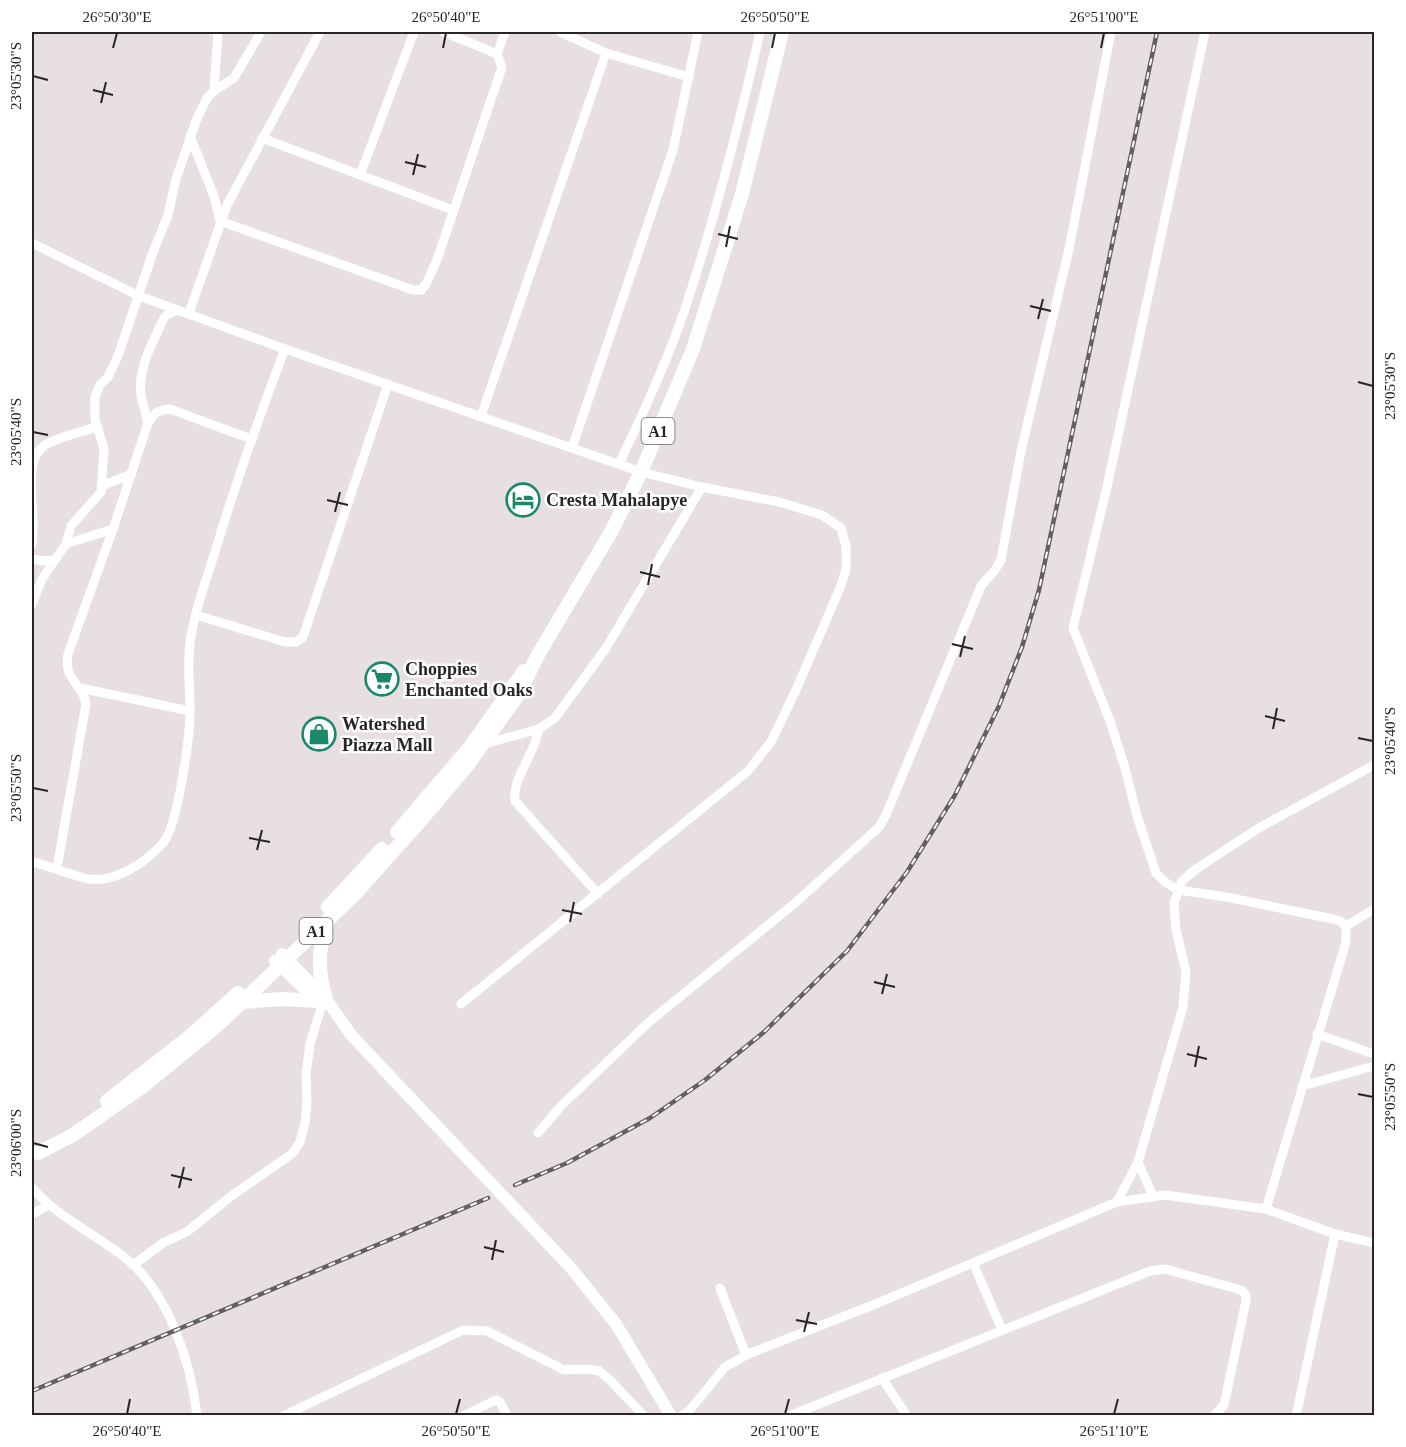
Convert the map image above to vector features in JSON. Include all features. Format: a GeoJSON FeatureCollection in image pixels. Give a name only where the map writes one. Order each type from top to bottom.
{"type":"FeatureCollection","features":[{"type":"Feature","properties":{"kind":"highway","name":"A1"},"geometry":{"type":"LineString","coordinates":[[34,1155],[189,1037],[354,895],[421,820],[477,746],[518,678],[539,653],[611,532],[641,472],[693,349],[750,163],[782,32]]}},
{"type":"Feature","properties":{"kind":"highway","name":"A1"},"geometry":{"type":"LineString","coordinates":[[34,1155],[73,1134],[142,1087],[194,1046],[242,1002],[477,746]]}},
{"type":"Feature","properties":{"kind":"highway"},"geometry":{"type":"LineString","coordinates":[[242,1002],[275,999],[322,1002],[318,965],[329,918]]}},
{"type":"Feature","properties":{"kind":"main road"},"geometry":{"type":"LineString","coordinates":[[281,960],[571,1268],[615,1324],[671,1416]]}},
{"type":"Feature","properties":{"kind":"street"},"geometry":{"type":"LineString","coordinates":[[214,91],[218,32]]}},
{"type":"Feature","properties":{"kind":"street"},"geometry":{"type":"LineString","coordinates":[[32,604],[42,579],[66,544],[71,526],[99,495],[104,449],[95,419],[95,397],[118,356],[168,215],[176,179],[190,136],[207,98],[234,78],[261,32]]}},
{"type":"Feature","properties":{"kind":"street"},"geometry":{"type":"LineString","coordinates":[[189,313],[220,221],[320,32]]}},
{"type":"Feature","properties":{"kind":"street"},"geometry":{"type":"LineString","coordinates":[[360,175],[414,32]]}},
{"type":"Feature","properties":{"kind":"street"},"geometry":{"type":"LineString","coordinates":[[444,32],[497,54]]}},
{"type":"Feature","properties":{"kind":"street"},"geometry":{"type":"LineString","coordinates":[[220,221],[413,290],[421,290],[432,273],[500,76],[501,67],[497,54],[505,32]]}},
{"type":"Feature","properties":{"kind":"street"},"geometry":{"type":"LineString","coordinates":[[560,32],[606,53],[689,77]]}},
{"type":"Feature","properties":{"kind":"street"},"geometry":{"type":"LineString","coordinates":[[572,447],[673,150],[698,32]]}},
{"type":"Feature","properties":{"kind":"street"},"geometry":{"type":"LineString","coordinates":[[620,464],[662,369],[685,308],[743,106],[760,32]]}},
{"type":"Feature","properties":{"kind":"street"},"geometry":{"type":"LineString","coordinates":[[538,1133],[561,1106],[649,1022],[794,904],[879,827],[886,815],[981,586],[1001,560],[1024,440],[1069,249],[1111,32]]}},
{"type":"Feature","properties":{"kind":"street"},"geometry":{"type":"LineString","coordinates":[[1205,32],[1107,487],[1073,628],[1110,721],[1156,873],[1178,890],[1226,897],[1333,919],[1346,926]]}},
{"type":"Feature","properties":{"kind":"street"},"geometry":{"type":"LineString","coordinates":[[482,416],[606,53]]}},
{"type":"Feature","properties":{"kind":"street"},"geometry":{"type":"LineString","coordinates":[[190,136],[214,196],[220,221]]}},
{"type":"Feature","properties":{"kind":"street"},"geometry":{"type":"LineString","coordinates":[[262,138],[453,210]]}},
{"type":"Feature","properties":{"kind":"street"},"geometry":{"type":"LineString","coordinates":[[32,243],[139,296],[285,349],[641,472],[779,502],[822,515],[841,528],[846,546],[846,568],[840,588],[771,742],[748,771],[461,1004]]}},
{"type":"Feature","properties":{"kind":"street"},"geometry":{"type":"LineString","coordinates":[[148,423],[141,395],[141,382],[147,355],[165,316],[178,310]]}},
{"type":"Feature","properties":{"kind":"street"},"geometry":{"type":"LineString","coordinates":[[32,862],[85,878],[113,877],[132,870],[169,836],[177,811],[190,711],[188,669],[190,642],[196,615],[251,439],[285,349]]}},
{"type":"Feature","properties":{"kind":"street"},"geometry":{"type":"LineString","coordinates":[[196,615],[285,642],[296,642],[303,637],[388,384]]}},
{"type":"Feature","properties":{"kind":"street"},"geometry":{"type":"LineString","coordinates":[[57,868],[86,705],[84,695],[69,675],[66,665],[68,654],[148,423],[160,410],[170,410],[251,439]]}},
{"type":"Feature","properties":{"kind":"street"},"geometry":{"type":"LineString","coordinates":[[32,544],[33,464],[38,451],[60,438],[76,435],[98,426]]}},
{"type":"Feature","properties":{"kind":"street"},"geometry":{"type":"LineString","coordinates":[[101,486],[132,474]]}},
{"type":"Feature","properties":{"kind":"street"},"geometry":{"type":"LineString","coordinates":[[477,746],[539,729],[555,718],[606,648],[702,487]]}},
{"type":"Feature","properties":{"kind":"street"},"geometry":{"type":"LineString","coordinates":[[66,544],[113,529]]}},
{"type":"Feature","properties":{"kind":"street"},"geometry":{"type":"LineString","coordinates":[[32,558],[44,561],[53,560]]}},
{"type":"Feature","properties":{"kind":"street"},"geometry":{"type":"LineString","coordinates":[[80,688],[190,711]]}},
{"type":"Feature","properties":{"kind":"street"},"geometry":{"type":"LineString","coordinates":[[539,729],[532,752],[518,777],[514,792],[515,801],[598,894]]}},
{"type":"Feature","properties":{"kind":"street"},"geometry":{"type":"LineString","coordinates":[[1117,1202],[1138,1162],[1183,1007],[1186,972],[1176,930],[1174,903],[1182,881],[1196,869],[1259,828],[1374,765]]}},
{"type":"Feature","properties":{"kind":"street"},"geometry":{"type":"LineString","coordinates":[[1346,926],[1374,909]]}},
{"type":"Feature","properties":{"kind":"street"},"geometry":{"type":"LineString","coordinates":[[1266,1209],[1346,942],[1346,926]]}},
{"type":"Feature","properties":{"kind":"street"},"geometry":{"type":"LineString","coordinates":[[133,1265],[163,1243],[188,1231],[230,1197],[293,1153],[300,1142],[305,1122],[306,1075],[310,1044],[322,1002]]}},
{"type":"Feature","properties":{"kind":"street"},"geometry":{"type":"LineString","coordinates":[[1317,1034],[1374,1054]]}},
{"type":"Feature","properties":{"kind":"street"},"geometry":{"type":"LineString","coordinates":[[1302,1086],[1374,1066]]}},
{"type":"Feature","properties":{"kind":"street"},"geometry":{"type":"LineString","coordinates":[[1138,1162],[1153,1196]]}},
{"type":"Feature","properties":{"kind":"street"},"geometry":{"type":"LineString","coordinates":[[32,1188],[49,1205],[133,1265],[148,1281],[160,1299],[184,1356],[197,1416]]}},
{"type":"Feature","properties":{"kind":"street"},"geometry":{"type":"LineString","coordinates":[[681,1416],[689,1411],[725,1367],[746,1355],[1117,1202],[1165,1195],[1266,1209],[1335,1234],[1374,1243]]}},
{"type":"Feature","properties":{"kind":"street"},"geometry":{"type":"LineString","coordinates":[[32,1214],[49,1205]]}},
{"type":"Feature","properties":{"kind":"street"},"geometry":{"type":"LineString","coordinates":[[1296,1416],[1335,1234]]}},
{"type":"Feature","properties":{"kind":"street"},"geometry":{"type":"LineString","coordinates":[[973,1263],[1002,1330]]}},
{"type":"Feature","properties":{"kind":"street"},"geometry":{"type":"LineString","coordinates":[[789,1416],[1157,1269],[1241,1290],[1246,1295],[1224,1405],[1214,1416]]}},
{"type":"Feature","properties":{"kind":"street"},"geometry":{"type":"LineString","coordinates":[[720,1288],[746,1355]]}},
{"type":"Feature","properties":{"kind":"street"},"geometry":{"type":"LineString","coordinates":[[283,1416],[463,1330],[477,1329],[495,1334],[564,1370],[599,1371],[644,1416]]}},
{"type":"Feature","properties":{"kind":"street"},"geometry":{"type":"LineString","coordinates":[[882,1378],[907,1416]]}},
{"type":"Feature","properties":{"kind":"street"},"geometry":{"type":"LineString","coordinates":[[463,1416],[496,1400],[500,1402],[507,1416]]}},
{"type":"Feature","properties":{"kind":"railway"},"geometry":{"type":"LineString","coordinates":[[515,1185],[567,1163],[650,1118],[705,1080],[764,1032],[847,951],[907,872],[955,795],[999,706],[1022,647],[1039,590],[1157,32]]}},
{"type":"Feature","properties":{"kind":"railway"},"geometry":{"type":"LineString","coordinates":[[32,1391],[488,1198]]}},
{"type":"Feature","properties":{"kind":"place","name":"Cresta Mahalapye"},"geometry":{"type":"Point","coordinates":[523,500]}},
{"type":"Feature","properties":{"kind":"place","name":"Choppies Enchanted Oaks"},"geometry":{"type":"Point","coordinates":[382,679]}},
{"type":"Feature","properties":{"kind":"place","name":"Watershed Piazza Mall"},"geometry":{"type":"Point","coordinates":[319,734]}}]}
